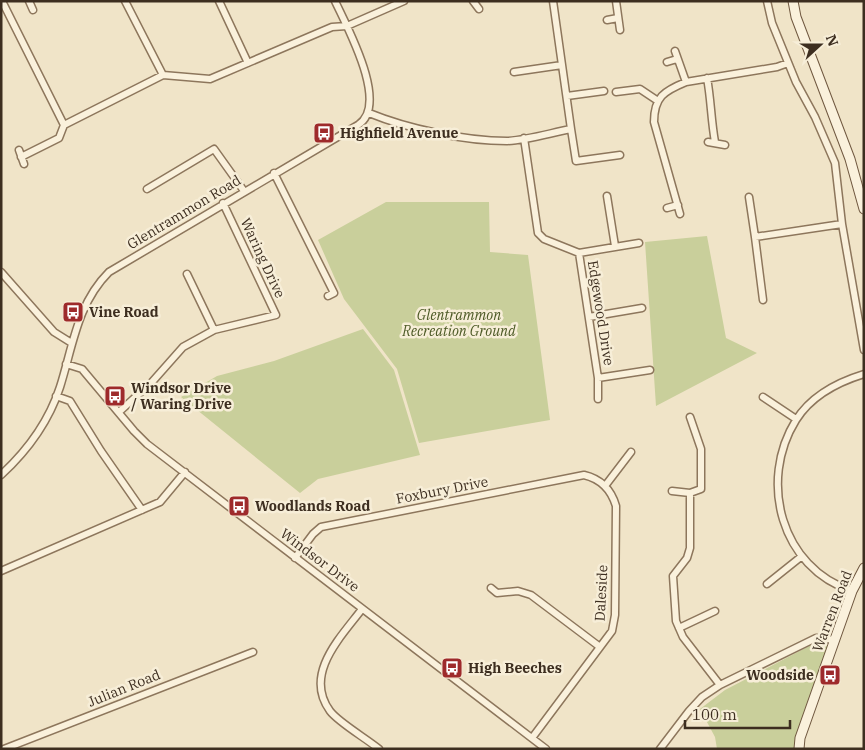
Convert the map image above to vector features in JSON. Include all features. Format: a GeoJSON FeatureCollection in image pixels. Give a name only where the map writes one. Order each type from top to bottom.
{"type":"FeatureCollection","features":[{"type":"Feature","properties":{"kind":"street"},"geometry":{"type":"LineString","coordinates":[[2,1],[64,125]]}},
{"type":"Feature","properties":{"kind":"street"},"geometry":{"type":"LineString","coordinates":[[29,1],[34,10]]}},
{"type":"Feature","properties":{"kind":"street"},"geometry":{"type":"LineString","coordinates":[[125,1],[163,75]]}},
{"type":"Feature","properties":{"kind":"street"},"geometry":{"type":"LineString","coordinates":[[219,1],[248,63]]}},
{"type":"Feature","properties":{"kind":"street"},"geometry":{"type":"LineString","coordinates":[[335,1],[347,26],[367,80],[370,98],[369,113],[440,133],[493,140],[524,138],[571,129]]}},
{"type":"Feature","properties":{"kind":"street"},"geometry":{"type":"LineString","coordinates":[[21,157],[59,138],[64,125],[163,75],[210,79],[332,27],[347,26],[404,1]]}},
{"type":"Feature","properties":{"kind":"street"},"geometry":{"type":"LineString","coordinates":[[553,1],[576,161],[620,155]]}},
{"type":"Feature","properties":{"kind":"street"},"geometry":{"type":"LineString","coordinates":[[616,1],[620,30]]}},
{"type":"Feature","properties":{"kind":"street"},"geometry":{"type":"LineString","coordinates":[[766,1],[772,23],[788,63],[835,163],[842,224],[864,350]]}},
{"type":"Feature","properties":{"kind":"street"},"geometry":{"type":"LineString","coordinates":[[793,1],[796,17],[850,159],[864,209]]}},
{"type":"Feature","properties":{"kind":"street"},"geometry":{"type":"LineString","coordinates":[[471,2],[479,9]]}},
{"type":"Feature","properties":{"kind":"street"},"geometry":{"type":"LineString","coordinates":[[608,20],[618,18]]}},
{"type":"Feature","properties":{"kind":"street"},"geometry":{"type":"LineString","coordinates":[[675,51],[686,82]]}},
{"type":"Feature","properties":{"kind":"street"},"geometry":{"type":"LineString","coordinates":[[667,62],[677,59]]}},
{"type":"Feature","properties":{"kind":"street"},"geometry":{"type":"LineString","coordinates":[[680,214],[654,122],[654,110],[658,101],[664,93],[686,82],[777,67],[788,63]]}},
{"type":"Feature","properties":{"kind":"street"},"geometry":{"type":"LineString","coordinates":[[514,72],[562,65]]}},
{"type":"Feature","properties":{"kind":"street"},"geometry":{"type":"LineString","coordinates":[[707,78],[710,96],[712,142],[725,144]]}},
{"type":"Feature","properties":{"kind":"street"},"geometry":{"type":"LineString","coordinates":[[616,92],[640,89],[658,101]]}},
{"type":"Feature","properties":{"kind":"street"},"geometry":{"type":"LineString","coordinates":[[567,96],[604,91]]}},
{"type":"Feature","properties":{"kind":"street","name":"Glentrammon Road"},"geometry":{"type":"LineString","coordinates":[[1,475],[38,432],[56,396],[66,364],[70,342],[85,306],[109,272],[361,123],[369,113]]}},
{"type":"Feature","properties":{"kind":"street","name":"Edgewood Drive"},"geometry":{"type":"LineString","coordinates":[[524,138],[538,233],[544,239],[579,253],[598,378],[598,399]]}},
{"type":"Feature","properties":{"kind":"street"},"geometry":{"type":"LineString","coordinates":[[148,189],[214,149],[244,191]]}},
{"type":"Feature","properties":{"kind":"street"},"geometry":{"type":"LineString","coordinates":[[274,173],[334,293],[328,296]]}},
{"type":"Feature","properties":{"kind":"street"},"geometry":{"type":"LineString","coordinates":[[608,196],[615,246]]}},
{"type":"Feature","properties":{"kind":"street"},"geometry":{"type":"LineString","coordinates":[[749,197],[763,300]]}},
{"type":"Feature","properties":{"kind":"street","name":"Waring Drive"},"geometry":{"type":"LineString","coordinates":[[119,412],[152,382],[183,347],[214,330],[276,315],[223,203]]}},
{"type":"Feature","properties":{"kind":"street"},"geometry":{"type":"LineString","coordinates":[[667,208],[678,205]]}},
{"type":"Feature","properties":{"kind":"street"},"geometry":{"type":"LineString","coordinates":[[755,237],[842,224]]}},
{"type":"Feature","properties":{"kind":"street"},"geometry":{"type":"LineString","coordinates":[[579,253],[639,243]]}},
{"type":"Feature","properties":{"kind":"street"},"geometry":{"type":"LineString","coordinates":[[1,272],[54,332],[70,342]]}},
{"type":"Feature","properties":{"kind":"street"},"geometry":{"type":"LineString","coordinates":[[187,274],[214,330]]}},
{"type":"Feature","properties":{"kind":"street"},"geometry":{"type":"LineString","coordinates":[[589,317],[642,308]]}},
{"type":"Feature","properties":{"kind":"street","name":"Windsor Drive"},"geometry":{"type":"LineString","coordinates":[[66,364],[82,368],[148,444],[546,749]]}},
{"type":"Feature","properties":{"kind":"street"},"geometry":{"type":"LineString","coordinates":[[598,378],[650,370]]}},
{"type":"Feature","properties":{"kind":"street"},"geometry":{"type":"LineString","coordinates":[[852,591],[818,574],[802,556],[788,532],[777,498],[777,473],[783,447],[796,419],[813,401],[831,387],[864,374]]}},
{"type":"Feature","properties":{"kind":"street"},"geometry":{"type":"LineString","coordinates":[[56,396],[70,401],[101,451],[142,510]]}},
{"type":"Feature","properties":{"kind":"street"},"geometry":{"type":"LineString","coordinates":[[763,397],[796,419]]}},
{"type":"Feature","properties":{"kind":"street"},"geometry":{"type":"LineString","coordinates":[[672,491],[690,493],[701,489],[701,449],[689,421]]}},
{"type":"Feature","properties":{"kind":"street"},"geometry":{"type":"LineString","coordinates":[[605,486],[630,452]]}},
{"type":"Feature","properties":{"kind":"street"},"geometry":{"type":"LineString","coordinates":[[1,571],[160,502],[185,472]]}},
{"type":"Feature","properties":{"kind":"street","name":"Foxbury Drive"},"geometry":{"type":"LineString","coordinates":[[296,558],[313,534],[322,527],[584,475],[595,478],[605,486]]}},
{"type":"Feature","properties":{"kind":"street","name":"Daleside"},"geometry":{"type":"LineString","coordinates":[[532,738],[612,631],[615,615],[616,506],[612,493],[605,486]]}},
{"type":"Feature","properties":{"kind":"street"},"geometry":{"type":"LineString","coordinates":[[690,493],[690,548],[687,558],[673,576],[676,621],[720,685]]}},
{"type":"Feature","properties":{"kind":"street"},"geometry":{"type":"LineString","coordinates":[[767,584],[802,556]]}},
{"type":"Feature","properties":{"kind":"street","name":"Warren Road"},"geometry":{"type":"LineString","coordinates":[[799,749],[800,738],[852,591],[864,568]]}},
{"type":"Feature","properties":{"kind":"street"},"geometry":{"type":"LineString","coordinates":[[490,588],[497,594],[518,592],[531,595],[600,647]]}},
{"type":"Feature","properties":{"kind":"street"},"geometry":{"type":"LineString","coordinates":[[362,609],[328,654],[321,671],[320,691],[330,711],[379,749]]}},
{"type":"Feature","properties":{"kind":"street"},"geometry":{"type":"LineString","coordinates":[[679,628],[715,610]]}},
{"type":"Feature","properties":{"kind":"street"},"geometry":{"type":"LineString","coordinates":[[660,749],[702,697],[720,685],[816,638],[835,640]]}},
{"type":"Feature","properties":{"kind":"street","name":"Julian Road"},"geometry":{"type":"LineString","coordinates":[[4,749],[253,652]]}},
{"type":"Feature","properties":{"kind":"green space","name":"Glentrammon Recreation Ground"},"geometry":{"type":"Polygon","coordinates":[[[386,202],[489,202],[490,252],[528,255],[550,420],[419,443],[397,369],[344,299],[318,240],[386,202]]]}},
{"type":"Feature","properties":{"kind":"green space"},"geometry":{"type":"Polygon","coordinates":[[[707,236],[726,338],[757,353],[656,406],[645,242],[707,236]]]}},
{"type":"Feature","properties":{"kind":"green space","name":"Glentrammon Recreation Ground"},"geometry":{"type":"Polygon","coordinates":[[[363,329],[394,370],[420,455],[318,479],[300,493],[181,397],[217,376],[274,361],[363,329]]]}},
{"type":"Feature","properties":{"kind":"green space"},"geometry":{"type":"Polygon","coordinates":[[[822,642],[829,646],[796,737],[795,749],[717,749],[715,737],[700,709],[725,690],[815,643],[822,642]]]}},
{"type":"Feature","properties":{"kind":"place","name":"Highfield Avenue"},"geometry":{"type":"Point","coordinates":[324,133]}},
{"type":"Feature","properties":{"kind":"place","name":"Vine Road"},"geometry":{"type":"Point","coordinates":[73,312]}},
{"type":"Feature","properties":{"kind":"place","name":"Windsor Drive / Waring Drive"},"geometry":{"type":"Point","coordinates":[115,396]}},
{"type":"Feature","properties":{"kind":"place","name":"Woodlands Road"},"geometry":{"type":"Point","coordinates":[239,506]}},
{"type":"Feature","properties":{"kind":"place","name":"High Beeches"},"geometry":{"type":"Point","coordinates":[452,668]}},
{"type":"Feature","properties":{"kind":"place","name":"Woodside"},"geometry":{"type":"Point","coordinates":[830,675]}}]}
